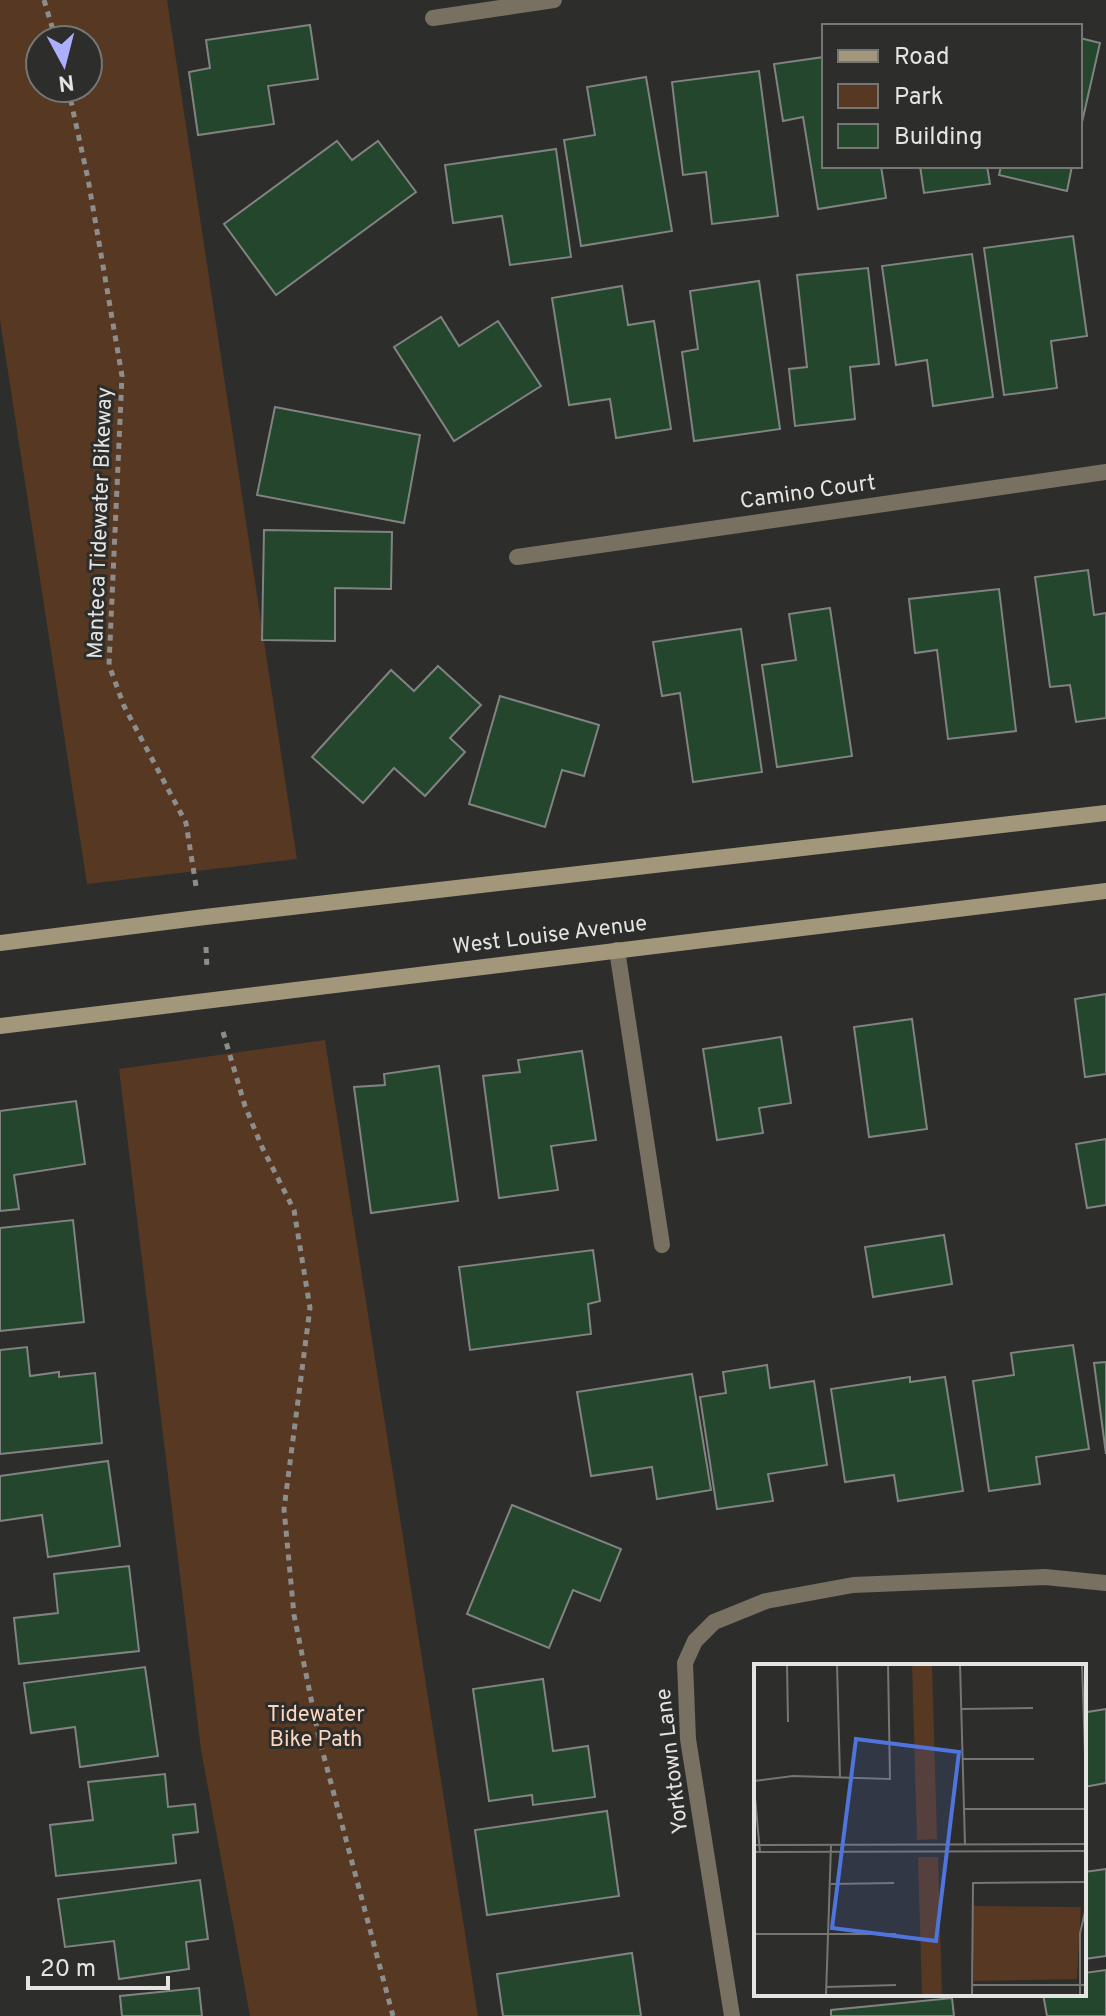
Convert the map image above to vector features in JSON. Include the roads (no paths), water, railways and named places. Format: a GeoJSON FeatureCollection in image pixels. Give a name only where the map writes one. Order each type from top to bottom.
{"type":"FeatureCollection","features":[{"type":"Feature","properties":{"kind":"main road"},"geometry":{"type":"LineString","coordinates":[[0,943],[1106,813]]}},
{"type":"Feature","properties":{"kind":"main road","name":"West Louise Avenue"},"geometry":{"type":"LineString","coordinates":[[0,1026],[1106,891]]}},
{"type":"Feature","properties":{"kind":"street"},"geometry":{"type":"LineString","coordinates":[[433,18],[554,0]]}},
{"type":"Feature","properties":{"kind":"street","name":"Camino Court"},"geometry":{"type":"LineString","coordinates":[[517,557],[1106,472]]}},
{"type":"Feature","properties":{"kind":"street"},"geometry":{"type":"LineString","coordinates":[[617,950],[662,1245]]}},
{"type":"Feature","properties":{"kind":"street","name":"Yorktown Lane"},"geometry":{"type":"LineString","coordinates":[[732,2016],[688,1739],[685,1663],[695,1641],[714,1622],[766,1601],[853,1585],[1045,1577],[1106,1583]]}},
{"type":"Feature","properties":{"kind":"park label","name":"Tidewater Bike Path"},"geometry":{"type":"Point","coordinates":[316,1728]}}]}
